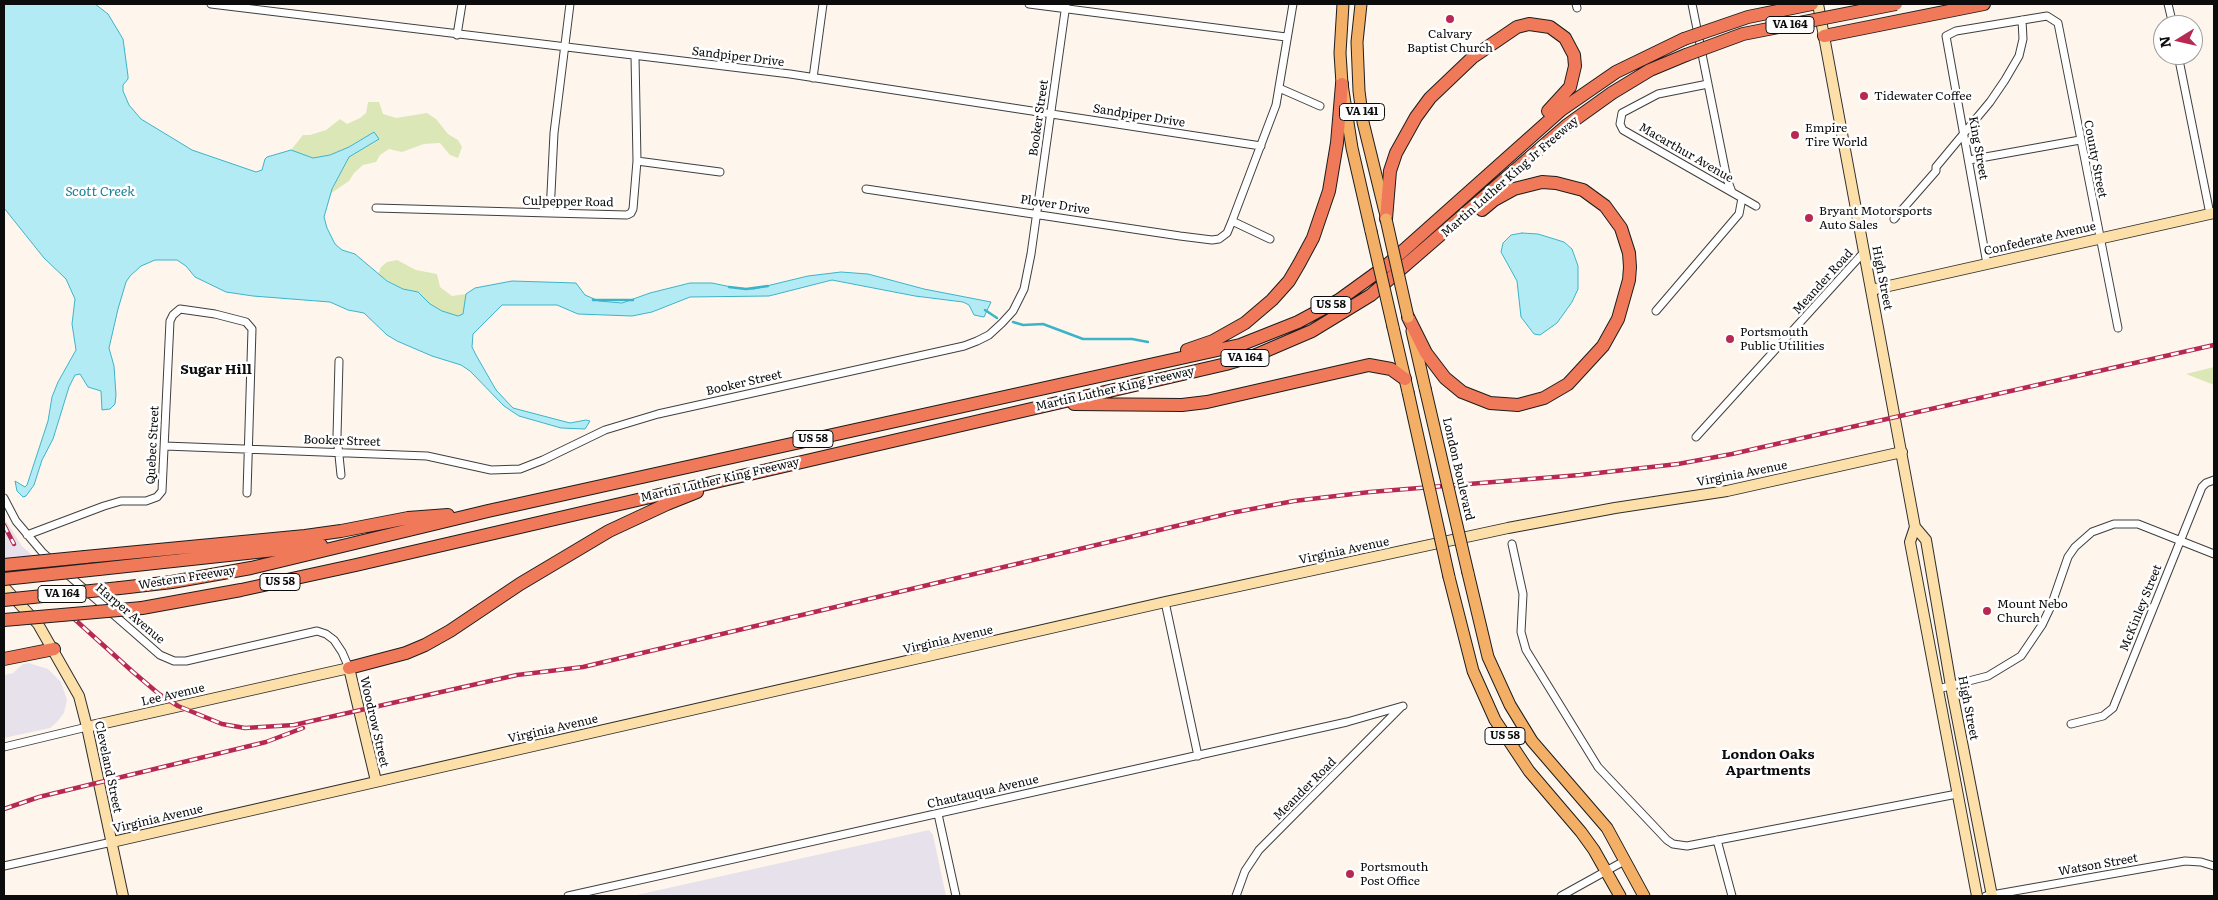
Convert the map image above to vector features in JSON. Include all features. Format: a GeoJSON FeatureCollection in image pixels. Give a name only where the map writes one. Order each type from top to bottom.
{"type":"FeatureCollection","features":[{"type":"Feature","properties":{"kind":"highway","name":"Martin Luther King Jr Freeway"},"geometry":{"type":"LineString","coordinates":[[1510,154],[1548,120],[1592,87],[1634,62],[1684,38],[1748,17],[1812,4]]}},
{"type":"Feature","properties":{"kind":"highway","name":"Martin Luther King Jr Freeway"},"geometry":{"type":"LineString","coordinates":[[1433,244],[1566,126],[1612,93],[1650,70],[1743,34],[1896,4]]}},
{"type":"Feature","properties":{"kind":"highway"},"geometry":{"type":"LineString","coordinates":[[1824,36],[1980,4]]}},
{"type":"Feature","properties":{"kind":"highway","name":"US 58"},"geometry":{"type":"LineString","coordinates":[[1386,219],[1390,171],[1396,153],[1416,117],[1430,98],[1473,57],[1504,35],[1517,27],[1540,24],[1558,31],[1570,44],[1575,60],[1573,77],[1565,95],[1541,118],[1510,154]]}},
{"type":"Feature","properties":{"kind":"highway"},"geometry":{"type":"LineString","coordinates":[[1109,374],[1158,356],[1200,346],[1225,336],[1245,323],[1272,300],[1289,281],[1313,238],[1329,191],[1337,143],[1342,84]]}},
{"type":"Feature","properties":{"kind":"highway","name":"Martin Luther King Freeway"},"geometry":{"type":"LineString","coordinates":[[368,541],[488,511],[1240,345],[1320,312],[1339,300],[1386,266],[1510,154]]}},
{"type":"Feature","properties":{"kind":"highway"},"geometry":{"type":"LineString","coordinates":[[1408,317],[1435,367],[1451,384],[1477,399],[1490,403],[1518,405],[1544,398],[1557,392],[1592,360],[1603,346],[1618,319],[1629,280],[1630,267],[1626,240],[1614,216],[1595,197],[1583,190],[1556,183],[1542,182],[1514,189],[1494,200],[1433,244]]}},
{"type":"Feature","properties":{"kind":"highway","name":"Martin Luther King Freeway"},"geometry":{"type":"LineString","coordinates":[[4,620],[142,608],[240,590],[356,565],[1226,364],[1287,343],[1339,315],[1371,295],[1433,244]]}},
{"type":"Feature","properties":{"kind":"highway","name":"US 58"},"geometry":{"type":"LineString","coordinates":[[1030,409],[1075,404],[1182,405],[1207,402],[1369,365],[1391,369],[1405,379]]}},
{"type":"Feature","properties":{"kind":"highway"},"geometry":{"type":"LineString","coordinates":[[349,668],[406,653],[425,645],[450,631],[520,584],[609,531],[666,504],[736,476]]}},
{"type":"Feature","properties":{"kind":"highway"},"geometry":{"type":"LineString","coordinates":[[4,564],[323,534],[408,518],[488,511]]}},
{"type":"Feature","properties":{"kind":"highway","name":"US 58"},"geometry":{"type":"LineString","coordinates":[[4,579],[368,541]]}},
{"type":"Feature","properties":{"kind":"highway","name":"Western Freeway"},"geometry":{"type":"LineString","coordinates":[[4,600],[120,588],[205,576],[368,541]]}},
{"type":"Feature","properties":{"kind":"highway"},"geometry":{"type":"LineString","coordinates":[[4,659],[54,649]]}},
{"type":"Feature","properties":{"kind":"main road","name":"VA 141"},"geometry":{"type":"LineString","coordinates":[[1343,4],[1340,53],[1342,84],[1352,148],[1405,379]]}},
{"type":"Feature","properties":{"kind":"main road","name":"London Boulevard"},"geometry":{"type":"LineString","coordinates":[[1362,4],[1357,42],[1359,91],[1363,122],[1488,657],[1510,705],[1532,741],[1607,828],[1644,896]]}},
{"type":"Feature","properties":{"kind":"main road","name":"US 58"},"geometry":{"type":"LineString","coordinates":[[1405,379],[1449,577],[1473,671],[1495,720],[1529,771],[1581,832],[1607,871],[1620,896]]}},
{"type":"Feature","properties":{"kind":"street","name":"Sandpiper Drive"},"geometry":{"type":"LineString","coordinates":[[210,4],[813,78],[1261,146]]}},
{"type":"Feature","properties":{"kind":"street"},"geometry":{"type":"LineString","coordinates":[[457,35],[462,4]]}},
{"type":"Feature","properties":{"kind":"street"},"geometry":{"type":"LineString","coordinates":[[550,213],[554,133],[570,4]]}},
{"type":"Feature","properties":{"kind":"street"},"geometry":{"type":"LineString","coordinates":[[813,78],[823,4]]}},
{"type":"Feature","properties":{"kind":"street"},"geometry":{"type":"LineString","coordinates":[[1029,4],[1066,6],[1286,37]]}},
{"type":"Feature","properties":{"kind":"street"},"geometry":{"type":"LineString","coordinates":[[1270,239],[1232,221],[1276,105],[1293,4]]}},
{"type":"Feature","properties":{"kind":"street"},"geometry":{"type":"LineString","coordinates":[[1692,4],[1727,179],[1732,192]]}},
{"type":"Feature","properties":{"kind":"street","name":"High Street"},"geometry":{"type":"LineString","coordinates":[[1818,4],[1902,452],[1915,528],[1910,542],[1977,896]]}},
{"type":"Feature","properties":{"kind":"street","name":"Booker Street"},"geometry":{"type":"LineString","coordinates":[[165,446],[426,456],[491,470],[520,468],[543,460],[605,430],[649,416],[964,346],[989,335],[1002,324],[1020,299],[1031,254],[1066,6]]}},
{"type":"Feature","properties":{"kind":"street","name":"County Street"},"geometry":{"type":"LineString","coordinates":[[2022,20],[2047,16],[2058,23],[2118,328]]}},
{"type":"Feature","properties":{"kind":"street"},"geometry":{"type":"LineString","coordinates":[[1894,220],[1936,171],[1936,167],[1990,102],[2019,56],[2023,39],[2022,20]]}},
{"type":"Feature","properties":{"kind":"street","name":"King Street"},"geometry":{"type":"LineString","coordinates":[[1987,264],[1946,36],[1956,31],[2022,20]]}},
{"type":"Feature","properties":{"kind":"street","name":"Culpepper Road"},"geometry":{"type":"LineString","coordinates":[[376,208],[627,215],[631,213],[633,209],[637,160],[635,56]]}},
{"type":"Feature","properties":{"kind":"street"},"geometry":{"type":"LineString","coordinates":[[2180,65],[2212,214]]}},
{"type":"Feature","properties":{"kind":"street","name":"Macarthur Avenue"},"geometry":{"type":"LineString","coordinates":[[1708,84],[1658,94],[1622,113],[1620,124],[1623,130],[1756,206]]}},
{"type":"Feature","properties":{"kind":"street"},"geometry":{"type":"LineString","coordinates":[[1280,88],[1320,106]]}},
{"type":"Feature","properties":{"kind":"street"},"geometry":{"type":"LineString","coordinates":[[1969,160],[2080,140]]}},
{"type":"Feature","properties":{"kind":"street"},"geometry":{"type":"LineString","coordinates":[[637,160],[720,172]]}},
{"type":"Feature","properties":{"kind":"street","name":"Plover Drive"},"geometry":{"type":"LineString","coordinates":[[866,188],[1212,240],[1225,235],[1232,221]]}},
{"type":"Feature","properties":{"kind":"street"},"geometry":{"type":"LineString","coordinates":[[1656,311],[1739,214],[1742,198]]}},
{"type":"Feature","properties":{"kind":"street","name":"Confederate Avenue"},"geometry":{"type":"LineString","coordinates":[[1871,290],[2212,214]]}},
{"type":"Feature","properties":{"kind":"street","name":"Meander Road"},"geometry":{"type":"LineString","coordinates":[[1696,437],[1864,252]]}},
{"type":"Feature","properties":{"kind":"street","name":"Quebec Street"},"geometry":{"type":"LineString","coordinates":[[27,535],[120,501],[146,501],[157,497],[162,490],[170,321],[176,311],[180,309],[215,314],[250,325],[252,332],[248,450]]}},
{"type":"Feature","properties":{"kind":"street"},"geometry":{"type":"LineString","coordinates":[[339,361],[337,452],[340,475]]}},
{"type":"Feature","properties":{"kind":"street"},"geometry":{"type":"LineString","coordinates":[[247,493],[248,450]]}},
{"type":"Feature","properties":{"kind":"street","name":"Virginia Avenue"},"geometry":{"type":"LineString","coordinates":[[4,866],[874,670],[1165,602],[1508,528],[1615,508],[1727,491],[1902,452]]}},
{"type":"Feature","properties":{"kind":"street","name":"McKinley Street"},"geometry":{"type":"LineString","coordinates":[[2071,724],[2103,716],[2113,708],[2202,487],[2214,480]]}},
{"type":"Feature","properties":{"kind":"street","name":"Harper Avenue"},"geometry":{"type":"LineString","coordinates":[[4,498],[27,535],[43,553],[160,655],[174,661],[186,661],[317,631],[326,634],[334,640],[349,668]]}},
{"type":"Feature","properties":{"kind":"street"},"geometry":{"type":"LineString","coordinates":[[1938,689],[1988,676],[2021,656],[2042,625],[2051,606],[2068,556],[2083,538],[2103,527],[2114,524],[2138,524],[2214,554]]}},
{"type":"Feature","properties":{"kind":"street","name":"High Street"},"geometry":{"type":"LineString","coordinates":[[1915,528],[1926,540],[1990,896]]}},
{"type":"Feature","properties":{"kind":"street"},"geometry":{"type":"LineString","coordinates":[[1512,544],[1523,594],[1520,624],[1523,642],[1591,758],[1615,787],[1667,840],[1681,846],[1957,794]]}},
{"type":"Feature","properties":{"kind":"street","name":"Cleveland Street"},"geometry":{"type":"LineString","coordinates":[[4,587],[38,624],[54,649],[78,696],[87,727],[124,896]]}},
{"type":"Feature","properties":{"kind":"street"},"geometry":{"type":"LineString","coordinates":[[1165,602],[1198,756]]}},
{"type":"Feature","properties":{"kind":"street","name":"Lee Avenue"},"geometry":{"type":"LineString","coordinates":[[4,747],[349,668]]}},
{"type":"Feature","properties":{"kind":"street","name":"Woodrow Street"},"geometry":{"type":"LineString","coordinates":[[349,668],[376,782]]}},
{"type":"Feature","properties":{"kind":"street","name":"Meander Road"},"geometry":{"type":"LineString","coordinates":[[1236,896],[1245,871],[1259,850],[1402,706]]}},
{"type":"Feature","properties":{"kind":"street","name":"Chautauqua Avenue"},"geometry":{"type":"LineString","coordinates":[[568,896],[1198,756],[1347,722],[1402,706]]}},
{"type":"Feature","properties":{"kind":"street"},"geometry":{"type":"LineString","coordinates":[[938,814],[956,896]]}},
{"type":"Feature","properties":{"kind":"street"},"geometry":{"type":"LineString","coordinates":[[1717,840],[1732,896]]}},
{"type":"Feature","properties":{"kind":"street"},"geometry":{"type":"LineString","coordinates":[[1561,896],[1626,860]]}},
{"type":"Feature","properties":{"kind":"street","name":"Watson Street"},"geometry":{"type":"LineString","coordinates":[[1990,896],[2186,862],[2201,862],[2214,866]]}},
{"type":"Feature","properties":{"kind":"shaded area"},"geometry":{"type":"Polygon","coordinates":[[[4,518],[22,546],[43,565],[4,566],[4,518]]]}},
{"type":"Feature","properties":{"kind":"shaded area"},"geometry":{"type":"Polygon","coordinates":[[[29,663],[48,669],[61,682],[67,700],[64,713],[50,728],[4,738],[4,675],[13,673],[23,664],[29,663]]]}},
{"type":"Feature","properties":{"kind":"shaded area"},"geometry":{"type":"Polygon","coordinates":[[[929,830],[933,835],[946,896],[632,896],[929,830]]]}},
{"type":"Feature","properties":{"kind":"green space"},"geometry":{"type":"Polygon","coordinates":[[[368,102],[379,102],[383,114],[396,118],[427,113],[436,119],[448,134],[458,140],[462,147],[458,158],[450,155],[440,143],[424,144],[402,152],[389,149],[380,155],[376,162],[363,165],[354,173],[349,181],[330,194],[349,157],[378,139],[374,132],[331,155],[313,158],[291,150],[303,135],[326,130],[340,119],[347,124],[360,118],[366,113],[368,102]]]}},
{"type":"Feature","properties":{"kind":"green space"},"geometry":{"type":"Polygon","coordinates":[[[397,260],[416,270],[437,274],[440,287],[452,296],[466,294],[463,314],[458,316],[442,311],[430,304],[418,292],[403,289],[378,275],[381,267],[387,262],[397,260]]]}},
{"type":"Feature","properties":{"kind":"green space"},"geometry":{"type":"Polygon","coordinates":[[[2214,367],[2214,385],[2186,374],[2214,367]]]}},
{"type":"Feature","properties":{"kind":"water","name":"Scott Creek"},"geometry":{"type":"Polygon","coordinates":[[[4,4],[95,4],[108,14],[123,39],[128,79],[123,85],[123,91],[129,105],[141,119],[192,150],[256,172],[262,170],[267,157],[291,150],[313,158],[330,155],[349,147],[374,132],[379,139],[349,157],[332,189],[324,217],[327,228],[335,244],[342,250],[355,254],[387,281],[403,289],[418,292],[430,304],[442,311],[458,316],[463,314],[466,294],[475,288],[512,281],[576,283],[585,295],[599,301],[622,303],[650,293],[690,283],[712,283],[736,288],[754,289],[808,276],[841,272],[868,274],[924,289],[991,302],[984,317],[974,315],[969,305],[963,302],[915,296],[832,280],[769,296],[690,297],[652,312],[632,316],[578,314],[557,305],[502,305],[473,334],[472,347],[496,390],[513,408],[570,423],[590,421],[585,429],[561,428],[519,416],[504,406],[470,371],[461,365],[432,356],[397,341],[387,335],[364,313],[348,310],[330,302],[226,292],[195,277],[186,266],[177,260],[155,260],[141,266],[130,276],[126,282],[118,309],[109,348],[114,366],[115,404],[110,409],[102,410],[101,391],[88,387],[80,374],[75,375],[69,387],[53,439],[42,460],[34,485],[26,496],[23,497],[17,491],[15,481],[25,487],[27,485],[48,421],[52,397],[76,350],[72,324],[75,299],[66,279],[44,258],[4,208],[4,4]]]}},
{"type":"Feature","properties":{"kind":"water"},"geometry":{"type":"Polygon","coordinates":[[[1522,233],[1538,234],[1564,242],[1572,249],[1578,266],[1578,289],[1572,302],[1557,323],[1540,335],[1534,334],[1521,317],[1517,281],[1501,252],[1503,243],[1511,235],[1522,233]]]}},
{"type":"Feature","properties":{"kind":"waterway"},"geometry":{"type":"LineString","coordinates":[[729,287],[746,289],[768,286]]}},
{"type":"Feature","properties":{"kind":"waterway"},"geometry":{"type":"LineString","coordinates":[[593,300],[633,300]]}},
{"type":"Feature","properties":{"kind":"waterway"},"geometry":{"type":"LineString","coordinates":[[985,310],[997,318]]}},
{"type":"Feature","properties":{"kind":"waterway"},"geometry":{"type":"LineString","coordinates":[[1013,322],[1023,325],[1043,324],[1083,339],[1132,339],[1148,342]]}},
{"type":"Feature","properties":{"kind":"railway"},"geometry":{"type":"LineString","coordinates":[[71,616],[159,694],[178,706],[222,724],[245,728],[294,725],[517,675],[583,667],[1231,513],[1294,501],[1370,492],[1580,475],[1678,464],[1732,454],[2214,345]]}},
{"type":"Feature","properties":{"kind":"railway"},"geometry":{"type":"LineString","coordinates":[[4,525],[14,544]]}},
{"type":"Feature","properties":{"kind":"railway"},"geometry":{"type":"LineString","coordinates":[[4,809],[39,797],[266,742],[303,728]]}},
{"type":"Feature","properties":{"kind":"place","name":"Calvary Baptist Church"},"geometry":{"type":"Point","coordinates":[1450,19]}},
{"type":"Feature","properties":{"kind":"place","name":"Tidewater Coffee"},"geometry":{"type":"Point","coordinates":[1864,96]}},
{"type":"Feature","properties":{"kind":"place","name":"Empire Tire World"},"geometry":{"type":"Point","coordinates":[1795,135]}},
{"type":"Feature","properties":{"kind":"place","name":"Bryant Motorsports Auto Sales"},"geometry":{"type":"Point","coordinates":[1809,218]}},
{"type":"Feature","properties":{"kind":"place","name":"Portsmouth Public Utilities"},"geometry":{"type":"Point","coordinates":[1730,339]}},
{"type":"Feature","properties":{"kind":"place","name":"Mount Nebo Church"},"geometry":{"type":"Point","coordinates":[1987,611]}},
{"type":"Feature","properties":{"kind":"place","name":"Portsmouth Post Office"},"geometry":{"type":"Point","coordinates":[1350,874]}},
{"type":"Feature","properties":{"kind":"district","name":"Sugar Hill"},"geometry":{"type":"Point","coordinates":[216,370]}},
{"type":"Feature","properties":{"kind":"district","name":"London Oaks Apartments"},"geometry":{"type":"Point","coordinates":[1768,764]}}]}
